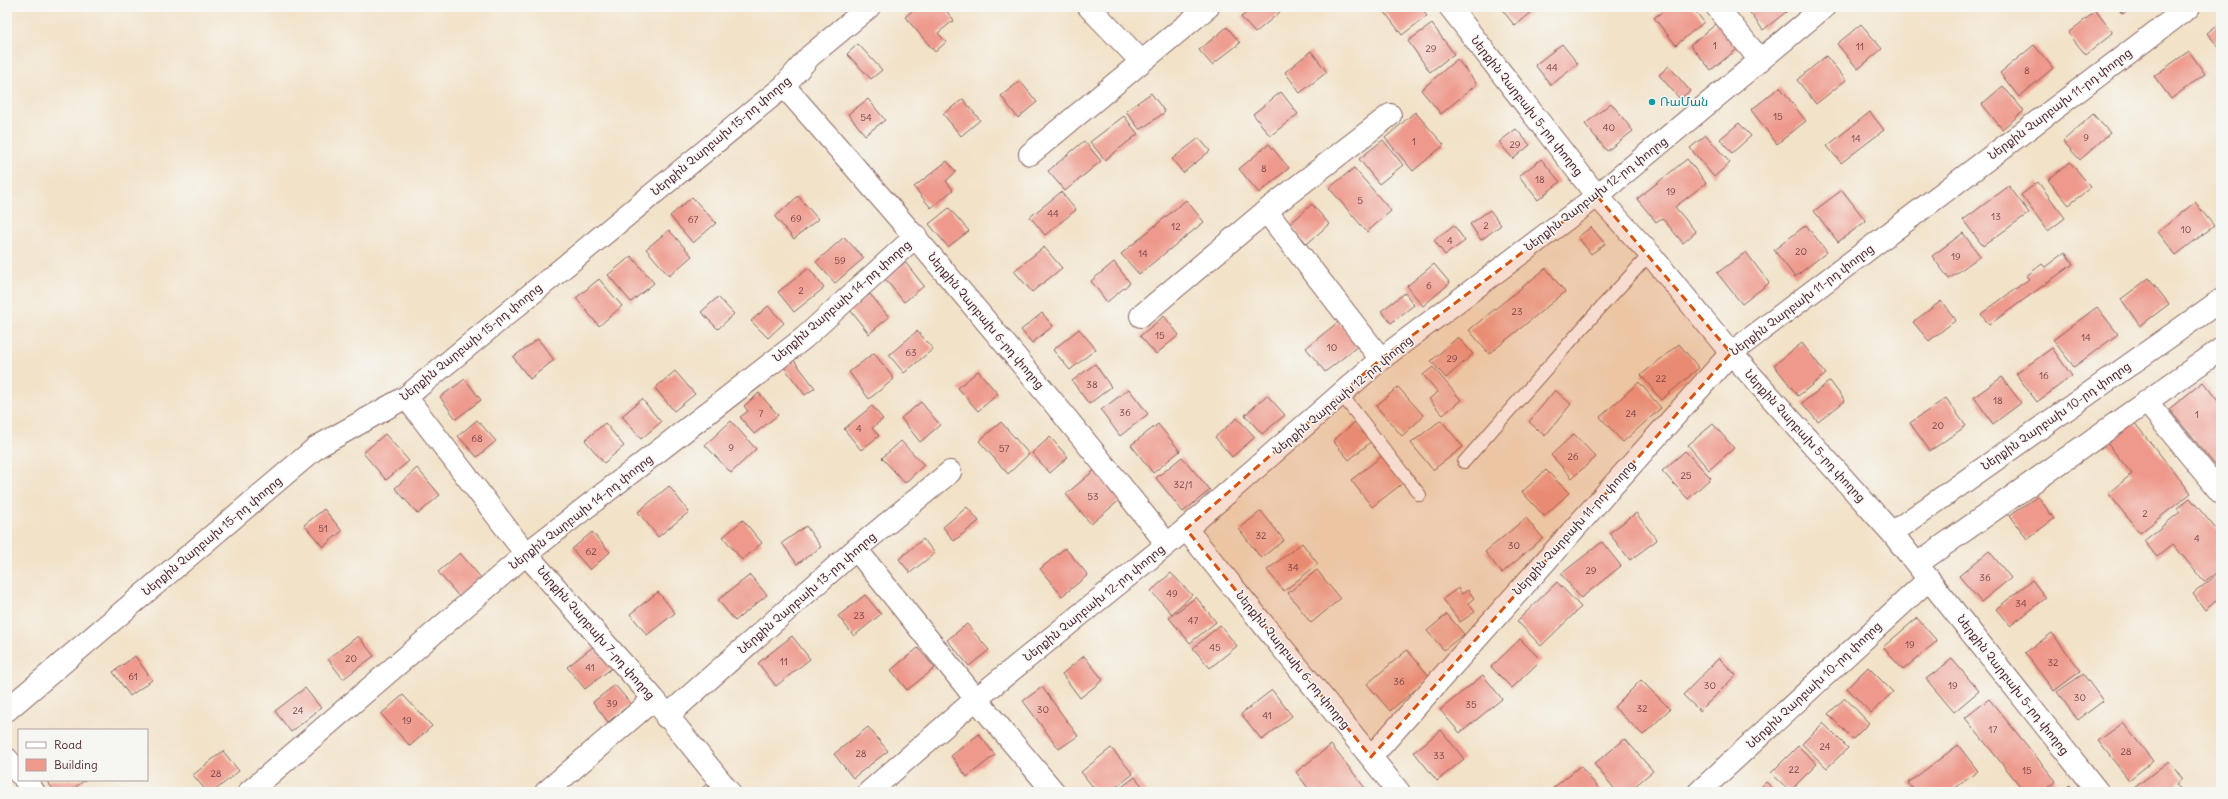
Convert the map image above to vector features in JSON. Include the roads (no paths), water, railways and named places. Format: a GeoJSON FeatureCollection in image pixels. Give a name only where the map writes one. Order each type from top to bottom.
{"type":"FeatureCollection","features":[{"type":"Feature","properties":{"kind":"street","name":"Ներքին Չարբախ 15-րդ փողոց"},"geometry":{"type":"LineString","coordinates":[[7,710],[317,448],[406,397],[784,86],[810,56],[869,7]]}},
{"type":"Feature","properties":{"kind":"street"},"geometry":{"type":"LineString","coordinates":[[1089,7],[1142,61]]}},
{"type":"Feature","properties":{"kind":"street"},"geometry":{"type":"LineString","coordinates":[[1030,154],[1208,7]]}},
{"type":"Feature","properties":{"kind":"street"},"geometry":{"type":"LineString","coordinates":[[1717,7],[1760,60]]}},
{"type":"Feature","properties":{"kind":"street","name":"Ներքին Չարբախ 12-րդ փողոց"},"geometry":{"type":"LineString","coordinates":[[869,792],[976,699],[1186,529],[1381,359],[1597,196],[1824,7]]}},
{"type":"Feature","properties":{"kind":"street","name":"Ներքին Չարբախ 11-րդ փողոց"},"geometry":{"type":"LineString","coordinates":[[1371,756],[1731,353],[2190,7]]}},
{"type":"Feature","properties":{"kind":"street","name":"Ներքին Չարբախ 5-րդ փողոց"},"geometry":{"type":"LineString","coordinates":[[1453,8],[1597,196],[1650,254],[1731,353],[1892,534],[2098,792]]}},
{"type":"Feature","properties":{"kind":"street","name":"Ներքին Չարբախ 6-րդ փողոց"},"geometry":{"type":"LineString","coordinates":[[784,86],[916,236],[1098,457],[1167,544]]}},
{"type":"Feature","properties":{"kind":"street"},"geometry":{"type":"LineString","coordinates":[[1141,316],[1266,211],[1390,115]]}},
{"type":"Feature","properties":{"kind":"street"},"geometry":{"type":"LineString","coordinates":[[1266,211],[1381,359]]}},
{"type":"Feature","properties":{"kind":"street","name":"Ներքին Չարբախ 14-րդ փողոց"},"geometry":{"type":"LineString","coordinates":[[249,792],[526,554],[804,338],[916,236]]}},
{"type":"Feature","properties":{"kind":"street","name":"Ներքին Չարբախ 10-րդ փողոց"},"geometry":{"type":"LineString","coordinates":[[1892,534],[2221,300]]}},
{"type":"Feature","properties":{"kind":"street","name":"Ներքին Չարբախ 10-րդ փողոց"},"geometry":{"type":"LineString","coordinates":[[1699,792],[1923,572],[2146,401],[2221,348]]}},
{"type":"Feature","properties":{"kind":"street","name":"Ներքին Չարբախ 7-րդ փողոց"},"geometry":{"type":"LineString","coordinates":[[406,397],[526,554],[654,699],[666,717],[728,792]]}},
{"type":"Feature","properties":{"kind":"street"},"geometry":{"type":"LineString","coordinates":[[2146,401],[2221,493]]}},
{"type":"Feature","properties":{"kind":"street","name":"Ներքին Չարբախ 13-րդ փողոց"},"geometry":{"type":"LineString","coordinates":[[666,717],[856,549],[950,472]]}},
{"type":"Feature","properties":{"kind":"street","name":"Ներքին Չարբախ 6-րդ փողոց"},"geometry":{"type":"LineString","coordinates":[[1186,529],[1399,792]]}},
{"type":"Feature","properties":{"kind":"street"},"geometry":{"type":"LineString","coordinates":[[856,549],[976,699],[1054,792]]}},
{"type":"Feature","properties":{"kind":"street"},"geometry":{"type":"LineString","coordinates":[[546,792],[654,699]]}},
{"type":"Feature","properties":{"kind":"street"},"geometry":{"type":"LineString","coordinates":[[7,759],[18,772]]}},
{"type":"Feature","properties":{"kind":"street"},"geometry":{"type":"LineString","coordinates":[[25,781],[34,792]]}},
{"type":"Feature","properties":{"kind":"lane"},"geometry":{"type":"LineString","coordinates":[[1464,462],[1650,254]]}},
{"type":"Feature","properties":{"kind":"lane"},"geometry":{"type":"LineString","coordinates":[[1341,394],[1420,495]]}},
{"type":"Feature","properties":{"kind":"place","name":"ՌաՄան"},"geometry":{"type":"Point","coordinates":[1652,102]}}]}
